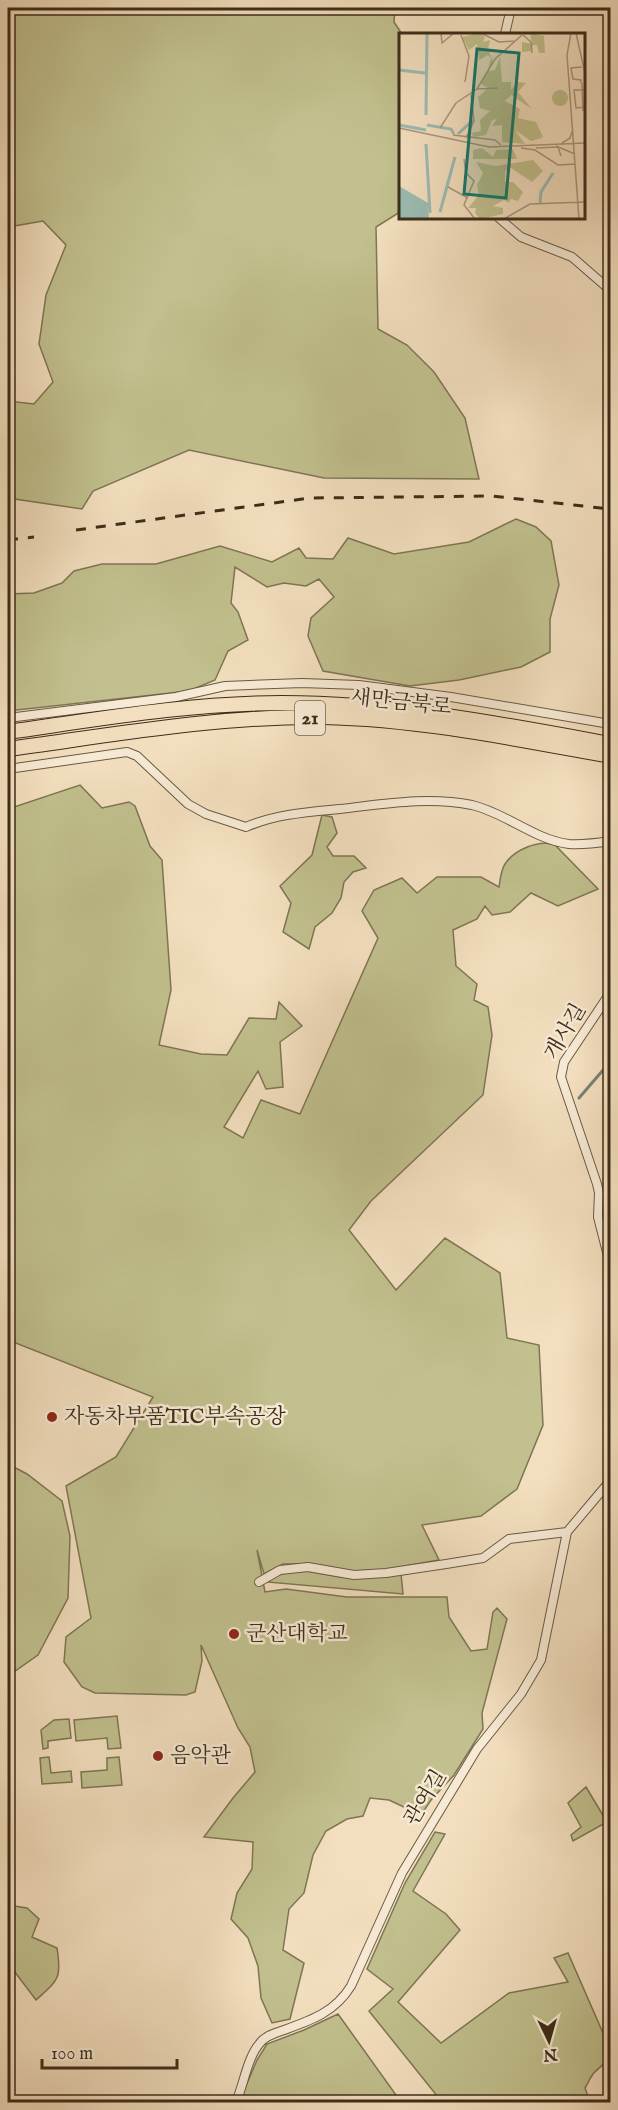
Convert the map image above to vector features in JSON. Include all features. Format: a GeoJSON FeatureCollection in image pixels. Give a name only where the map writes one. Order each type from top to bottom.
{"type":"FeatureCollection","features":[{"type":"Feature","properties":{"kind":"highway","name":"새만금북로"},"geometry":{"type":"LineString","coordinates":[[8,732],[150,712],[282,703],[365,706],[481,720],[610,744]]}},
{"type":"Feature","properties":{"kind":"highway","name":"새만금북로"},"geometry":{"type":"LineString","coordinates":[[8,749],[200,723],[322,717],[365,719],[478,732],[610,756]]}},
{"type":"Feature","properties":{"kind":"street"},"geometry":{"type":"LineString","coordinates":[[505,33],[511,8]]}},
{"type":"Feature","properties":{"kind":"street"},"geometry":{"type":"LineString","coordinates":[[500,219],[521,237],[572,257],[610,290]]}},
{"type":"Feature","properties":{"kind":"street"},"geometry":{"type":"LineString","coordinates":[[8,718],[177,697],[225,686],[302,683],[359,686],[451,697],[610,724]]}},
{"type":"Feature","properties":{"kind":"street"},"geometry":{"type":"LineString","coordinates":[[8,769],[127,753],[137,756],[188,804],[206,814],[246,827],[283,815],[404,801],[436,800],[474,806],[547,838],[569,844],[610,842]]}},
{"type":"Feature","properties":{"kind":"street","name":"개사길"},"geometry":{"type":"LineString","coordinates":[[610,993],[564,1062],[561,1077],[599,1193],[598,1217],[610,1264]]}},
{"type":"Feature","properties":{"kind":"street","name":"관여길"},"geometry":{"type":"LineString","coordinates":[[236,2103],[261,2040],[317,2019],[332,2009],[344,1997],[357,1976],[402,1873],[477,1749],[530,1680],[541,1660],[567,1532],[610,1481]]}},
{"type":"Feature","properties":{"kind":"street"},"geometry":{"type":"LineString","coordinates":[[259,1582],[280,1570],[308,1568],[354,1575],[455,1563],[483,1558],[509,1539],[567,1532]]}},
{"type":"Feature","properties":{"kind":"shaded area"},"geometry":{"type":"Polygon","coordinates":[[[8,8],[395,8],[394,22],[401,33],[399,33],[399,213],[376,227],[378,329],[407,345],[434,372],[465,418],[479,479],[324,478],[189,450],[93,491],[82,509],[8,498],[8,401],[34,404],[53,382],[39,344],[46,295],[66,245],[43,221],[8,227],[8,8]]]}},
{"type":"Feature","properties":{"kind":"shaded area"},"geometry":{"type":"Polygon","coordinates":[[[516,519],[536,527],[551,541],[559,585],[550,619],[550,652],[521,667],[459,680],[410,686],[323,671],[308,636],[311,618],[334,597],[319,579],[306,586],[284,583],[267,587],[235,567],[231,603],[238,612],[248,640],[228,651],[215,680],[189,691],[8,711],[8,594],[34,593],[62,583],[74,571],[102,564],[156,564],[220,546],[272,562],[299,548],[306,558],[333,559],[348,538],[394,554],[469,542],[516,519]]]}},
{"type":"Feature","properties":{"kind":"shaded area"},"geometry":{"type":"Polygon","coordinates":[[[80,785],[102,808],[129,802],[135,806],[150,846],[162,860],[171,990],[159,1045],[201,1054],[227,1055],[249,1018],[276,1019],[279,1002],[302,1026],[280,1042],[283,1087],[266,1089],[258,1071],[224,1127],[243,1138],[261,1100],[300,1114],[378,938],[362,911],[374,890],[402,878],[417,893],[437,877],[481,877],[499,887],[503,869],[509,859],[527,847],[542,843],[555,845],[598,889],[558,906],[531,893],[510,912],[492,915],[485,906],[477,919],[453,930],[456,966],[477,984],[474,1000],[488,1007],[492,1035],[483,1095],[371,1201],[349,1230],[396,1290],[445,1238],[500,1273],[507,1338],[539,1345],[543,1425],[517,1489],[481,1516],[422,1525],[439,1560],[383,1570],[348,1571],[312,1564],[283,1564],[264,1574],[257,1550],[265,1592],[286,1589],[347,1597],[447,1597],[449,1617],[471,1651],[487,1649],[493,1612],[497,1608],[507,1619],[482,1713],[483,1729],[454,1775],[431,1800],[421,1815],[389,1800],[370,1798],[363,1816],[347,1819],[326,1831],[313,1855],[304,1893],[289,1909],[283,1950],[304,1963],[290,2019],[272,2023],[261,1998],[258,1966],[248,1938],[231,1919],[237,1893],[252,1869],[253,1842],[204,1837],[255,1772],[250,1747],[238,1728],[201,1645],[202,1661],[195,1692],[186,1695],[95,1693],[82,1687],[64,1662],[66,1637],[91,1618],[66,1486],[116,1457],[153,1397],[8,1340],[8,809],[80,785]]]}},
{"type":"Feature","properties":{"kind":"shaded area"},"geometry":{"type":"Polygon","coordinates":[[[322,815],[332,817],[337,833],[327,847],[333,856],[354,856],[366,868],[353,872],[344,882],[341,898],[332,913],[315,927],[309,949],[283,932],[291,903],[280,886],[312,855],[322,815]]]}},
{"type":"Feature","properties":{"kind":"shaded area"},"geometry":{"type":"Polygon","coordinates":[[[8,1464],[27,1474],[62,1501],[70,1536],[68,1598],[38,1655],[8,1676],[8,1464]]]}},
{"type":"Feature","properties":{"kind":"shaded area"},"geometry":{"type":"Polygon","coordinates":[[[307,1571],[341,1577],[401,1574],[403,1594],[267,1582],[281,1574],[307,1571]]]}},
{"type":"Feature","properties":{"kind":"shaded area"},"geometry":{"type":"Polygon","coordinates":[[[117,1716],[121,1748],[108,1749],[107,1738],[76,1741],[74,1720],[117,1716]]]}},
{"type":"Feature","properties":{"kind":"shaded area"},"geometry":{"type":"Polygon","coordinates":[[[69,1719],[71,1738],[48,1741],[48,1748],[43,1749],[41,1730],[54,1720],[69,1719]]]}},
{"type":"Feature","properties":{"kind":"shaded area"},"geometry":{"type":"Polygon","coordinates":[[[49,1757],[51,1773],[71,1771],[72,1782],[42,1784],[40,1758],[49,1757]]]}},
{"type":"Feature","properties":{"kind":"shaded area"},"geometry":{"type":"Polygon","coordinates":[[[119,1757],[122,1785],[82,1788],[81,1772],[107,1770],[107,1758],[119,1757]]]}},
{"type":"Feature","properties":{"kind":"shaded area"},"geometry":{"type":"Polygon","coordinates":[[[586,1787],[607,1822],[573,1841],[571,1835],[581,1827],[568,1803],[586,1787]]]}},
{"type":"Feature","properties":{"kind":"shaded area"},"geometry":{"type":"Polygon","coordinates":[[[435,1832],[445,1834],[413,1891],[446,1914],[460,1930],[398,2002],[441,2043],[509,1993],[568,1982],[554,1958],[568,1953],[610,2049],[607,2060],[593,2074],[585,2088],[590,2102],[442,2102],[369,2011],[393,1989],[367,1969],[405,1883],[435,1832]]]}},
{"type":"Feature","properties":{"kind":"shaded area"},"geometry":{"type":"Polygon","coordinates":[[[8,1905],[27,1908],[39,1919],[32,1937],[57,1948],[59,1966],[57,1978],[36,2000],[8,1963],[8,1905]]]}},
{"type":"Feature","properties":{"kind":"shaded area"},"geometry":{"type":"Polygon","coordinates":[[[338,2014],[401,2102],[239,2102],[257,2060],[267,2044],[338,2014]]]}},
{"type":"Feature","properties":{"kind":"waterway"},"geometry":{"type":"LineString","coordinates":[[579,1098],[610,1062]]}},
{"type":"Feature","properties":{"kind":"railway"},"geometry":{"type":"LineString","coordinates":[[76,530],[310,498],[492,496],[610,509]]}},
{"type":"Feature","properties":{"kind":"railway"},"geometry":{"type":"LineString","coordinates":[[8,540],[34,537]]}},
{"type":"Feature","properties":{"kind":"place","name":"자동차부품TIC부속공장"},"geometry":{"type":"Point","coordinates":[52,1417]}},
{"type":"Feature","properties":{"kind":"place","name":"군산대학교"},"geometry":{"type":"Point","coordinates":[234,1634]}},
{"type":"Feature","properties":{"kind":"place","name":"음악관"},"geometry":{"type":"Point","coordinates":[158,1756]}}]}
